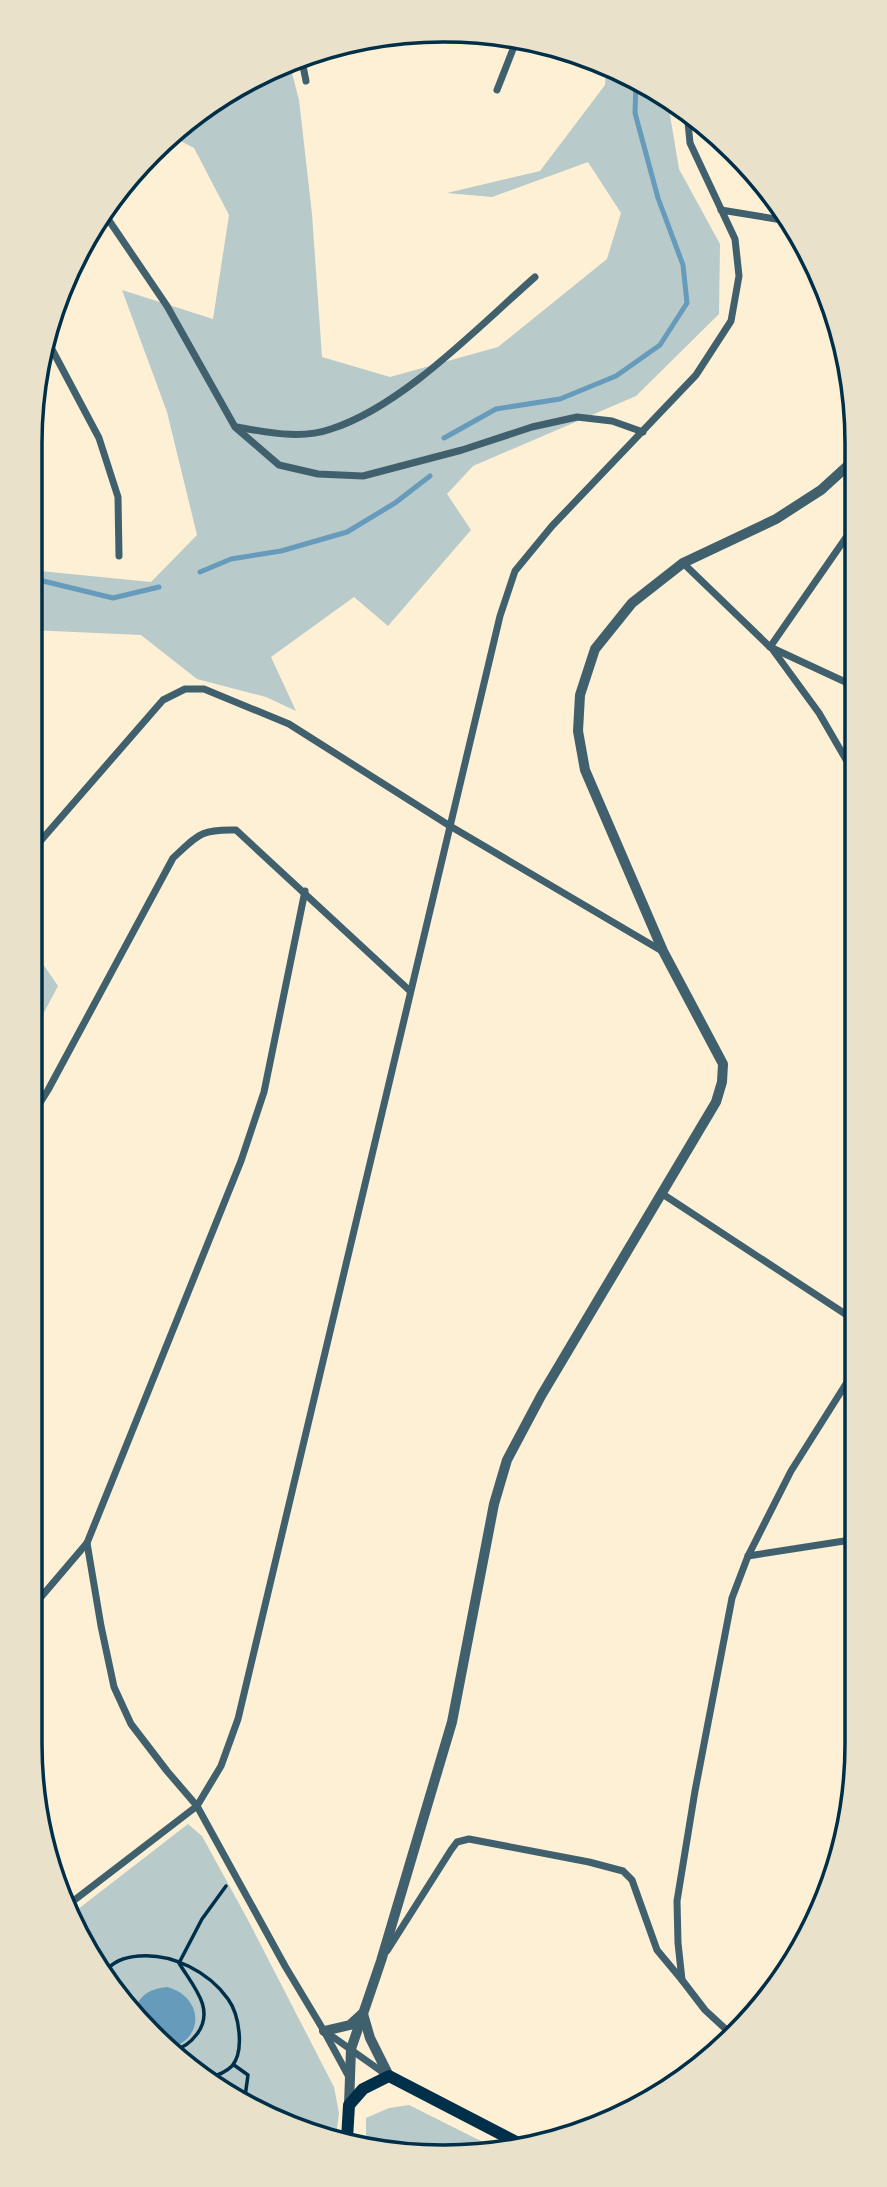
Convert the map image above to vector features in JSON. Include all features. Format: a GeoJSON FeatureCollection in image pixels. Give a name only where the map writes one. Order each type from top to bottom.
{"type":"FeatureCollection","features":[{"type":"Feature","properties":{"kind":"main road"},"geometry":{"type":"LineString","coordinates":[[347,2133],[349,2105],[363,2089],[389,2076],[511,2139]]}},
{"type":"Feature","properties":{"kind":"street"},"geometry":{"type":"LineString","coordinates":[[497,90],[513,48]]}},
{"type":"Feature","properties":{"kind":"street"},"geometry":{"type":"LineString","coordinates":[[303,67],[306,81]]}},
{"type":"Feature","properties":{"kind":"street"},"geometry":{"type":"LineString","coordinates":[[74,1900],[197,1806],[221,1766],[238,1719],[500,616],[516,571],[552,526],[696,375],[731,321],[739,276],[734,239],[690,143],[688,125]]}},
{"type":"Feature","properties":{"kind":"street"},"geometry":{"type":"LineString","coordinates":[[721,210],[776,219]]}},
{"type":"Feature","properties":{"kind":"street"},"geometry":{"type":"LineString","coordinates":[[109,221],[167,306],[235,427],[279,465],[318,474],[363,476],[463,450],[532,427],[577,417],[612,421],[643,432]]}},
{"type":"Feature","properties":{"kind":"street"},"geometry":{"type":"LineString","coordinates":[[235,427],[287,436],[330,430],[376,409],[421,377],[535,277]]}},
{"type":"Feature","properties":{"kind":"street"},"geometry":{"type":"LineString","coordinates":[[53,352],[103,450],[118,497],[119,556]]}},
{"type":"Feature","properties":{"kind":"street"},"geometry":{"type":"LineString","coordinates":[[349,2105],[351,2049],[381,1961],[452,1721],[494,1504],[507,1460],[541,1396],[716,1102],[722,1082],[723,1064],[663,951],[585,770],[578,731],[580,695],[595,649],[632,603],[683,563],[776,519],[821,490],[845,468]]}},
{"type":"Feature","properties":{"kind":"street"},"geometry":{"type":"LineString","coordinates":[[770,647],[845,539]]}},
{"type":"Feature","properties":{"kind":"street"},"geometry":{"type":"LineString","coordinates":[[683,563],[770,647],[819,713],[845,758]]}},
{"type":"Feature","properties":{"kind":"street"},"geometry":{"type":"LineString","coordinates":[[770,647],[845,681]]}},
{"type":"Feature","properties":{"kind":"street"},"geometry":{"type":"LineString","coordinates":[[42,839],[163,700],[185,689],[204,689],[289,724],[450,826],[663,951]]}},
{"type":"Feature","properties":{"kind":"street"},"geometry":{"type":"LineString","coordinates":[[42,1100],[173,858],[199,833],[236,830],[410,991]]}},
{"type":"Feature","properties":{"kind":"street"},"geometry":{"type":"LineString","coordinates":[[42,1596],[87,1543],[257,1115],[305,891]]}},
{"type":"Feature","properties":{"kind":"street"},"geometry":{"type":"LineString","coordinates":[[661,1193],[845,1314]]}},
{"type":"Feature","properties":{"kind":"street"},"geometry":{"type":"LineString","coordinates":[[682,1980],[677,1900],[732,1598],[748,1556],[791,1471],[845,1385]]}},
{"type":"Feature","properties":{"kind":"street"},"geometry":{"type":"LineString","coordinates":[[748,1556],[845,1541]]}},
{"type":"Feature","properties":{"kind":"street"},"geometry":{"type":"LineString","coordinates":[[87,1543],[114,1687],[131,1724],[197,1806],[349,2077]]}},
{"type":"Feature","properties":{"kind":"street"},"geometry":{"type":"LineString","coordinates":[[381,1961],[457,1842],[469,1839],[589,1861],[623,1871],[632,1880],[657,1950],[705,2010],[725,2029]]}},
{"type":"Feature","properties":{"kind":"street"},"geometry":{"type":"LineString","coordinates":[[324,2031],[350,2025],[363,2014]]}},
{"type":"Feature","properties":{"kind":"street"},"geometry":{"type":"LineString","coordinates":[[363,2014],[370,2038],[389,2076]]}},
{"type":"Feature","properties":{"kind":"street"},"geometry":{"type":"LineString","coordinates":[[324,2031],[389,2076]]}},
{"type":"Feature","properties":{"kind":"path"},"geometry":{"type":"LineString","coordinates":[[179,1963],[202,1919],[234,1872]]}},
{"type":"Feature","properties":{"kind":"path"},"geometry":{"type":"LineString","coordinates":[[110,1966],[125,1958],[161,1957],[191,1967],[212,1982],[229,2000],[238,2023],[239,2047],[233,2065],[218,2075]]}},
{"type":"Feature","properties":{"kind":"path"},"geometry":{"type":"LineString","coordinates":[[179,1963],[194,1984],[204,2009],[201,2028],[183,2048]]}},
{"type":"Feature","properties":{"kind":"path"},"geometry":{"type":"LineString","coordinates":[[233,2065],[248,2075],[246,2092]]}},
{"type":"Feature","properties":{"kind":"shaded area"},"geometry":{"type":"Polygon","coordinates":[[[292,72],[299,100],[312,214],[322,357],[390,377],[498,347],[607,259],[621,213],[588,162],[492,197],[447,193],[540,171],[605,85],[605,77],[669,112],[679,169],[720,244],[719,314],[636,396],[473,466],[447,494],[471,530],[388,626],[354,597],[271,657],[296,711],[266,697],[197,679],[141,635],[42,631],[42,571],[151,582],[197,535],[167,412],[122,290],[213,319],[229,215],[194,148],[180,141],[220,110],[266,83],[292,72]]]}},
{"type":"Feature","properties":{"kind":"shaded area"},"geometry":{"type":"Polygon","coordinates":[[[42,963],[58,986],[42,1016],[42,963]]]}},
{"type":"Feature","properties":{"kind":"shaded area"},"geometry":{"type":"Polygon","coordinates":[[[188,1824],[202,1836],[334,2087],[339,2113],[337,2130],[314,2124],[266,2104],[220,2077],[179,2045],[125,1988],[96,1944],[78,1909],[188,1824]]]}},
{"type":"Feature","properties":{"kind":"shaded area"},"geometry":{"type":"Polygon","coordinates":[[[409,2105],[485,2143],[417,2144],[366,2137],[366,2118],[389,2108],[409,2105]]]}},
{"type":"Feature","properties":{"kind":"water"},"geometry":{"type":"Polygon","coordinates":[[[167,1987],[179,1992],[193,2007],[194,2026],[182,2043],[179,2045],[138,2003],[144,1995],[167,1987]]]}},
{"type":"Feature","properties":{"kind":"waterway"},"geometry":{"type":"LineString","coordinates":[[444,438],[496,409],[560,399],[616,376],[660,345],[687,303],[683,265],[658,198],[635,113],[636,91]]}},
{"type":"Feature","properties":{"kind":"waterway"},"geometry":{"type":"LineString","coordinates":[[200,572],[231,559],[281,551],[347,532],[395,503],[430,476]]}},
{"type":"Feature","properties":{"kind":"waterway"},"geometry":{"type":"LineString","coordinates":[[42,581],[113,598],[159,587]]}}]}
